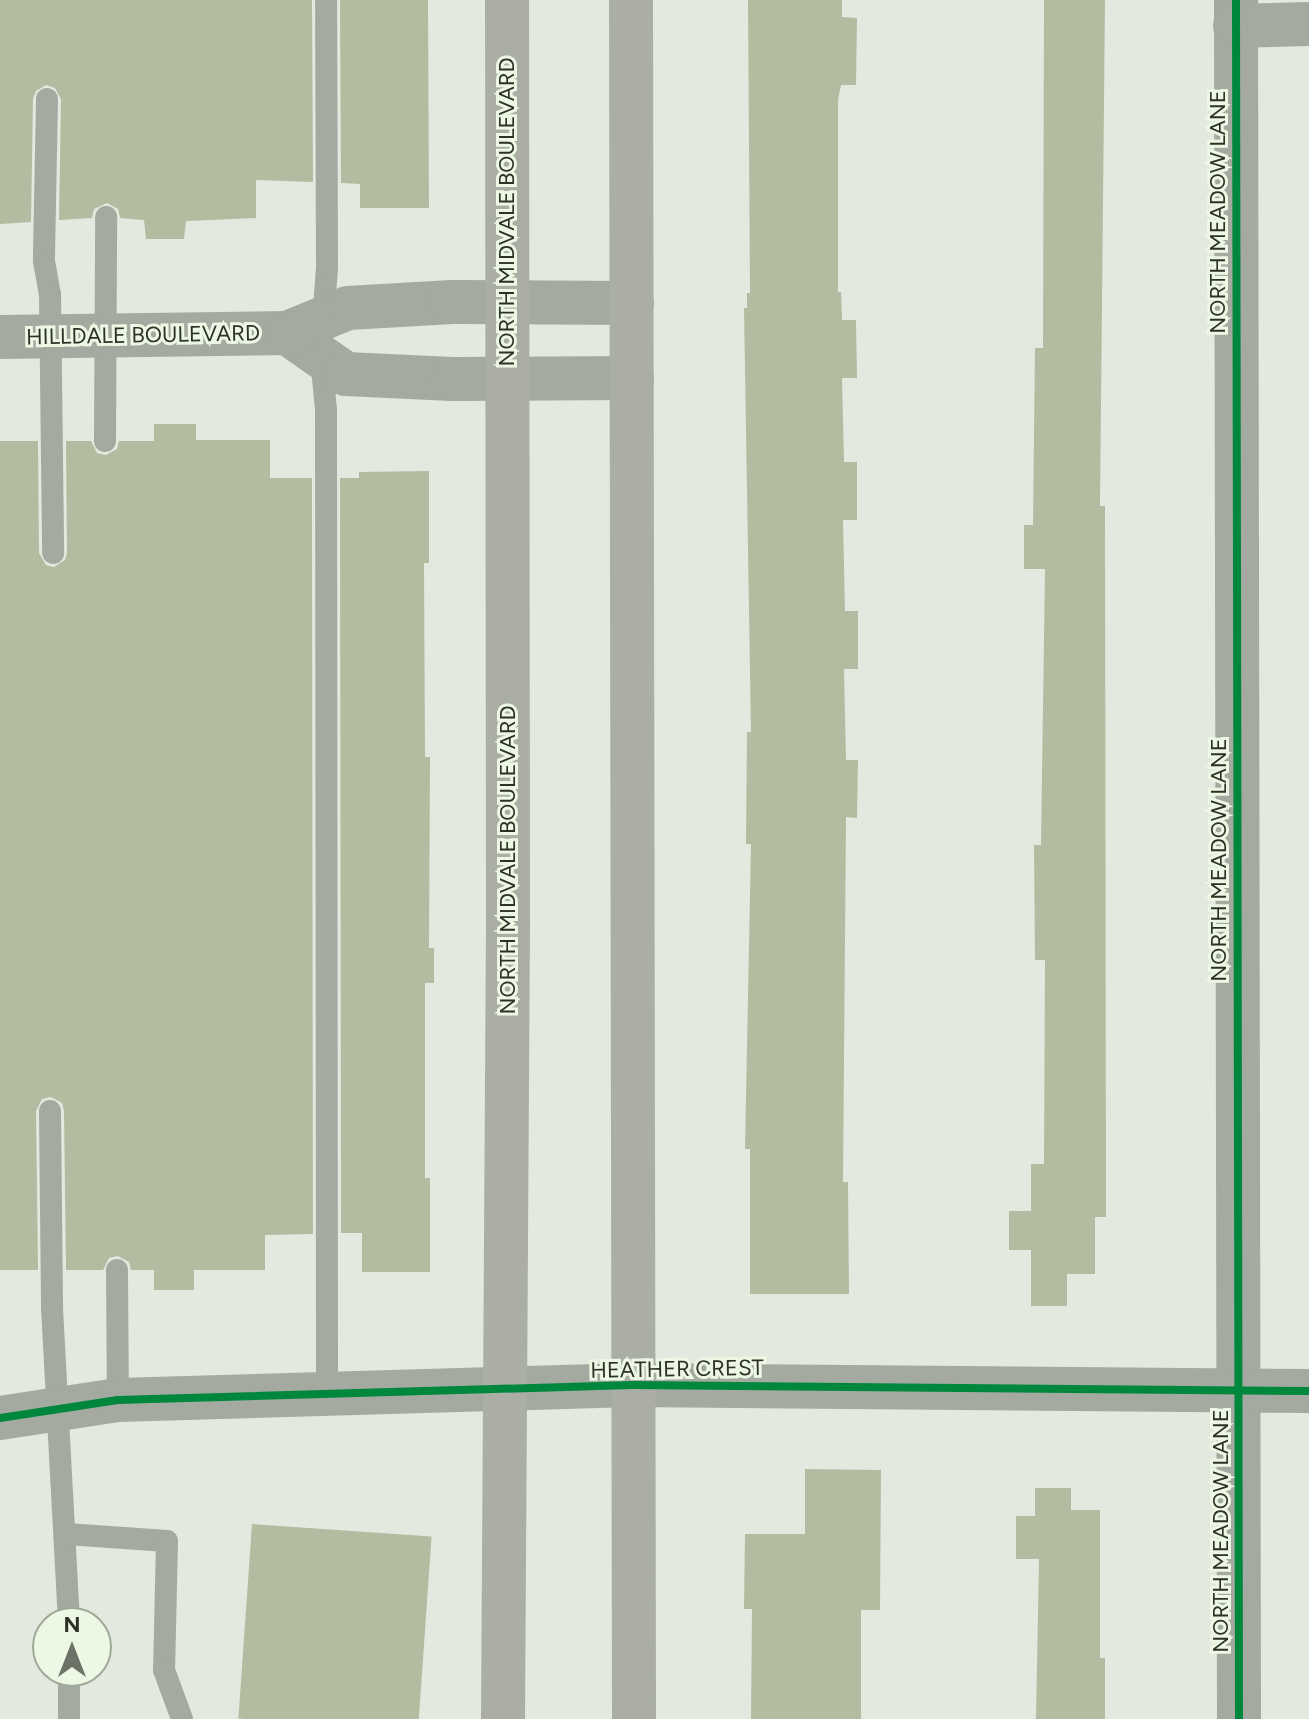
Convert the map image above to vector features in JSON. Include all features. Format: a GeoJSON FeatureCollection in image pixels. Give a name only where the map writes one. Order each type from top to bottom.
{"type":"FeatureCollection","features":[{"type":"Feature","properties":{"kind":"main road","name":"NORTH MIDVALE BOULEVARD"},"geometry":{"type":"LineString","coordinates":[[503,1719],[507,0]]}},
{"type":"Feature","properties":{"kind":"main road"},"geometry":{"type":"LineString","coordinates":[[631,0],[634,1719]]}},
{"type":"Feature","properties":{"kind":"street"},"geometry":{"type":"LineString","coordinates":[[1235,13],[1309,24]]}},
{"type":"Feature","properties":{"kind":"street","name":"NORTH MEADOW LANE"},"geometry":{"type":"LineString","coordinates":[[1235,13],[1239,1719]]}},
{"type":"Feature","properties":{"kind":"street","name":"HILLDALE BOULEVARD"},"geometry":{"type":"LineString","coordinates":[[0,337],[310,335],[348,308],[632,303]]}},
{"type":"Feature","properties":{"kind":"street","name":"HILLDALE BOULEVARD"},"geometry":{"type":"LineString","coordinates":[[310,335],[346,374],[632,378]]}},
{"type":"Feature","properties":{"kind":"street","name":"HEATHER CREST"},"geometry":{"type":"LineString","coordinates":[[0,1418],[59,1412],[118,1400],[632,1385],[1309,1391]]}},
{"type":"Feature","properties":{"kind":"lane"},"geometry":{"type":"LineString","coordinates":[[326,0],[327,267],[310,335],[326,410],[327,1392]]}},
{"type":"Feature","properties":{"kind":"lane"},"geometry":{"type":"LineString","coordinates":[[47,99],[44,261],[50,336],[53,553]]}},
{"type":"Feature","properties":{"kind":"lane"},"geometry":{"type":"LineString","coordinates":[[105,441],[106,217]]}},
{"type":"Feature","properties":{"kind":"lane"},"geometry":{"type":"LineString","coordinates":[[50,1111],[52,1308],[67,1534],[69,1607]]}},
{"type":"Feature","properties":{"kind":"lane"},"geometry":{"type":"LineString","coordinates":[[117,1270],[118,1400]]}},
{"type":"Feature","properties":{"kind":"lane"},"geometry":{"type":"LineString","coordinates":[[67,1534],[167,1541],[164,1670],[182,1719]]}},
{"type":"Feature","properties":{"kind":"lane"},"geometry":{"type":"LineString","coordinates":[[69,1687],[69,1719]]}},
{"type":"Feature","properties":{"kind":"building"},"geometry":{"type":"Polygon","coordinates":[[[0,0],[312,0],[313,182],[256,180],[256,218],[186,221],[184,239],[146,239],[144,220],[120,218],[118,209],[107,203],[94,209],[92,218],[59,220],[61,99],[55,88],[46,85],[36,91],[33,99],[31,222],[0,224],[0,0]]]}},
{"type":"Feature","properties":{"kind":"building"},"geometry":{"type":"Polygon","coordinates":[[[340,0],[428,0],[429,208],[360,208],[360,184],[341,183],[340,0]]]}},
{"type":"Feature","properties":{"kind":"building"},"geometry":{"type":"Polygon","coordinates":[[[748,0],[842,0],[842,17],[857,18],[856,85],[841,85],[838,100],[838,292],[841,292],[842,320],[856,320],[857,378],[842,378],[844,462],[857,462],[857,520],[843,520],[845,611],[858,611],[858,669],[844,669],[846,760],[858,760],[857,818],[846,817],[843,1182],[848,1182],[849,1294],[750,1294],[750,1149],[745,1149],[751,844],[746,844],[747,732],[751,732],[744,308],[747,308],[747,293],[750,293],[748,0]]]}},
{"type":"Feature","properties":{"kind":"building"},"geometry":{"type":"Polygon","coordinates":[[[1044,0],[1105,0],[1100,506],[1105,506],[1106,1217],[1095,1217],[1095,1274],[1067,1274],[1067,1306],[1031,1306],[1031,1250],[1009,1250],[1009,1211],[1031,1211],[1031,1164],[1044,1164],[1045,960],[1035,960],[1034,845],[1041,845],[1045,569],[1024,569],[1024,525],[1033,525],[1035,348],[1043,348],[1044,0]]]}},
{"type":"Feature","properties":{"kind":"building"},"geometry":{"type":"Polygon","coordinates":[[[154,424],[196,424],[196,440],[270,440],[270,478],[312,478],[313,1234],[265,1235],[265,1270],[194,1270],[194,1290],[154,1290],[154,1270],[131,1270],[129,1262],[118,1256],[109,1258],[103,1270],[66,1270],[64,1111],[62,1103],[51,1097],[42,1099],[36,1111],[38,1270],[0,1270],[0,441],[38,441],[39,553],[46,565],[54,567],[65,560],[67,553],[66,441],[91,441],[97,453],[106,455],[117,449],[119,441],[154,441],[154,424]]]}},
{"type":"Feature","properties":{"kind":"building"},"geometry":{"type":"Polygon","coordinates":[[[429,471],[429,563],[424,563],[425,757],[430,757],[429,948],[434,948],[434,983],[425,983],[425,1178],[430,1178],[430,1272],[362,1272],[362,1233],[341,1233],[340,478],[359,478],[359,472],[429,471]]]}},
{"type":"Feature","properties":{"kind":"building"},"geometry":{"type":"Polygon","coordinates":[[[805,1469],[881,1470],[880,1610],[861,1610],[861,1719],[751,1719],[752,1609],[744,1609],[745,1534],[805,1534],[805,1469]]]}},
{"type":"Feature","properties":{"kind":"building"},"geometry":{"type":"Polygon","coordinates":[[[1035,1488],[1071,1488],[1071,1510],[1100,1510],[1100,1658],[1105,1658],[1105,1719],[1036,1719],[1039,1559],[1016,1559],[1016,1516],[1035,1516],[1035,1488]]]}},
{"type":"Feature","properties":{"kind":"building"},"geometry":{"type":"Polygon","coordinates":[[[252,1524],[432,1537],[419,1719],[238,1719],[252,1524]]]}},
{"type":"Feature","properties":{"kind":"cycle path"},"geometry":{"type":"LineString","coordinates":[[1236,0],[1239,1719]]}},
{"type":"Feature","properties":{"kind":"cycle path"},"geometry":{"type":"LineString","coordinates":[[0,1418],[118,1400],[632,1385],[1309,1391]]}}]}
